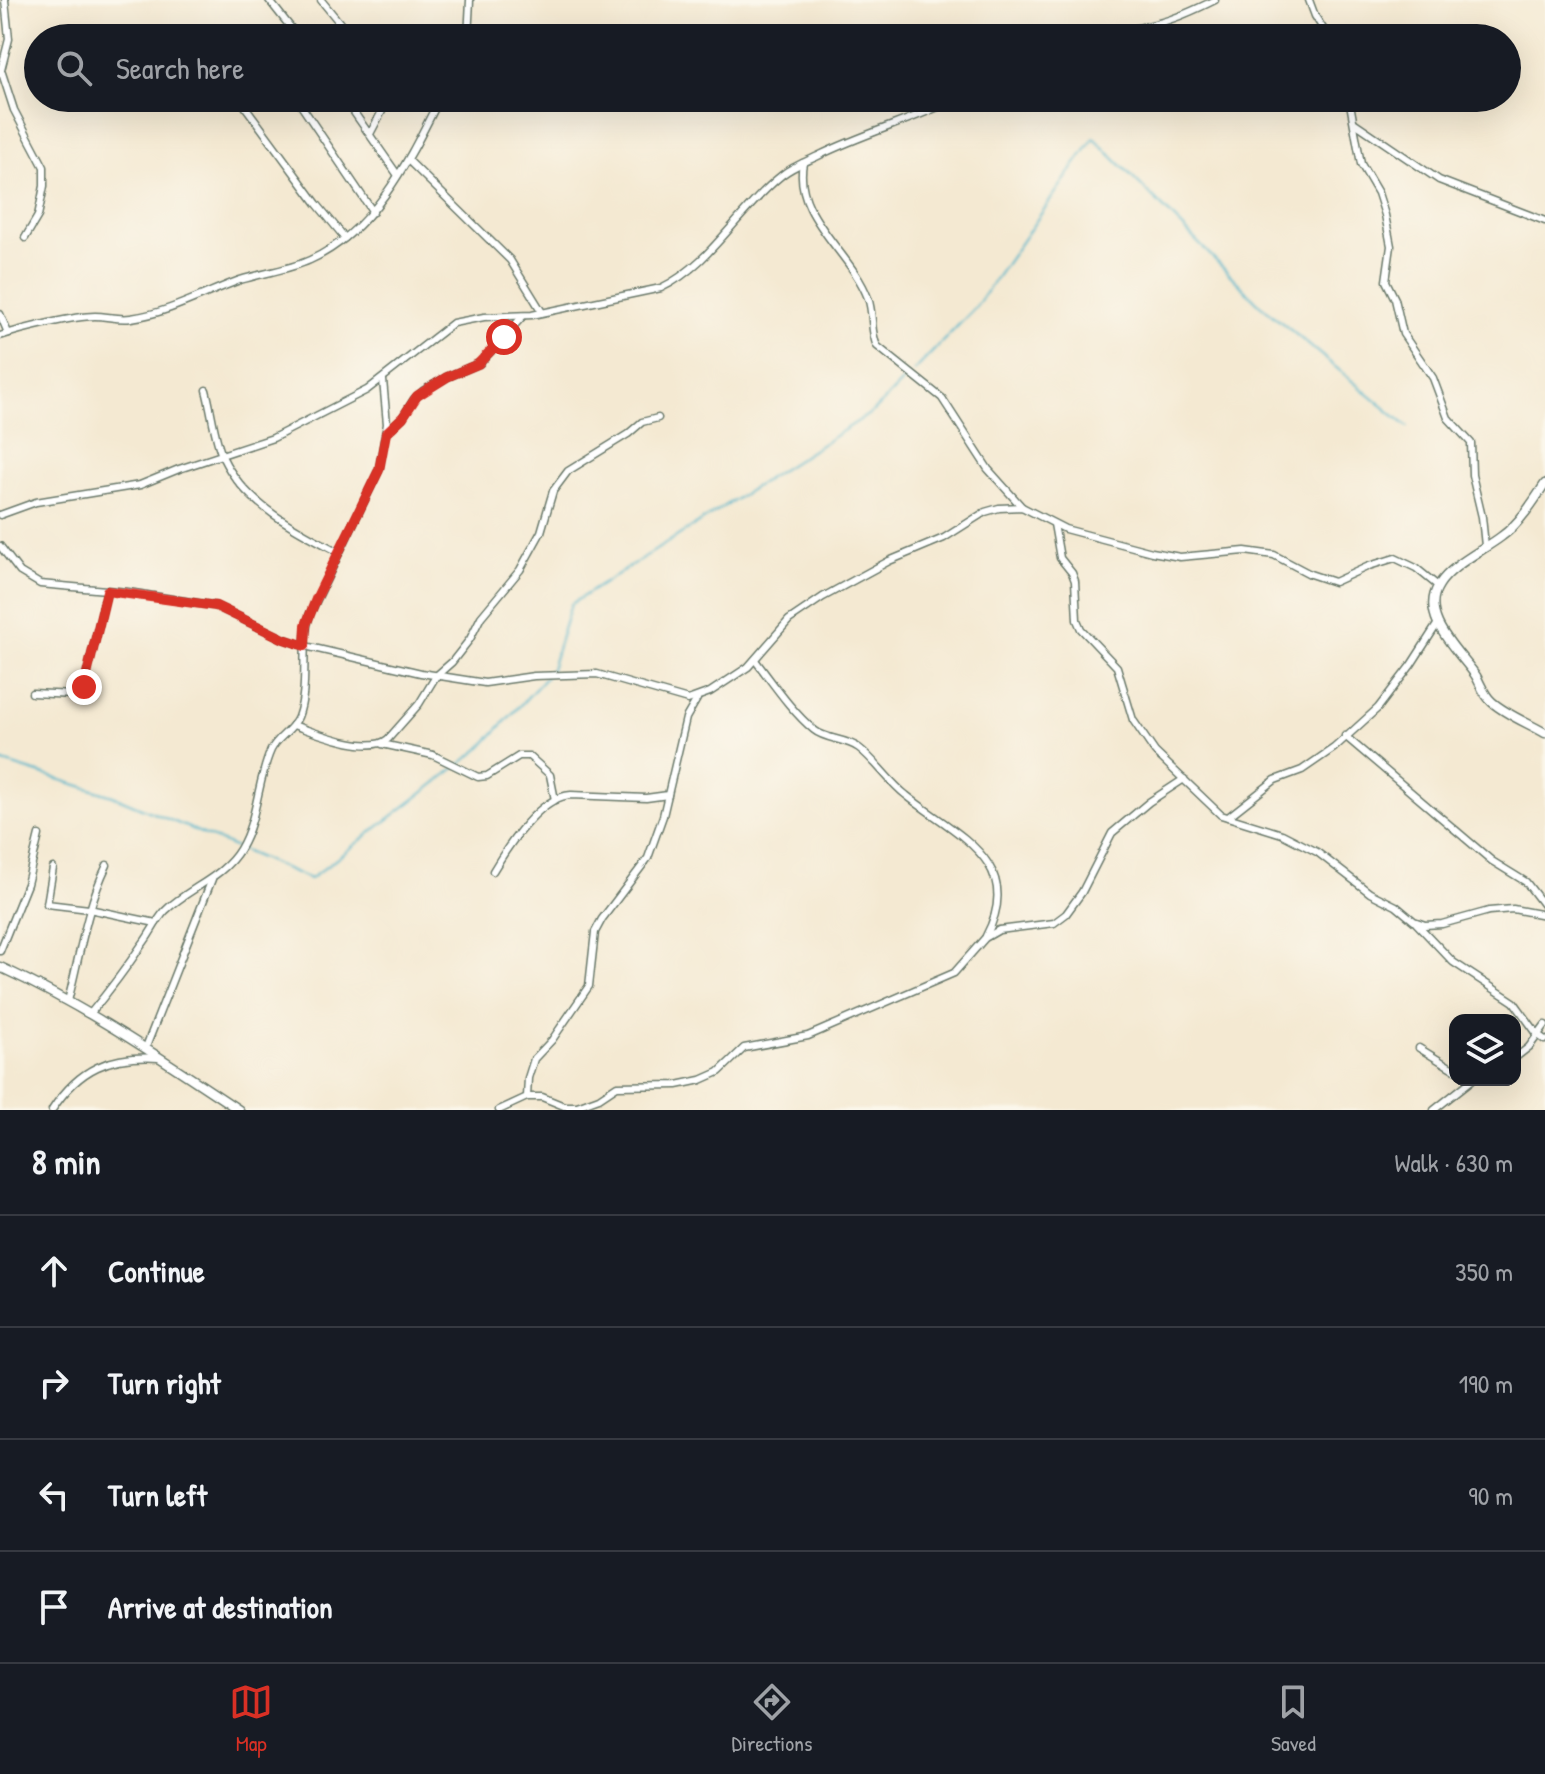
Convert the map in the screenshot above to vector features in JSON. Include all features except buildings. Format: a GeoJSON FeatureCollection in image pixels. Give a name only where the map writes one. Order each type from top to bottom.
{"type":"FeatureCollection","features":[{"type":"Feature","properties":{"kind":"street"},"geometry":{"type":"LineString","coordinates":[[5,0],[9,39],[1,73],[14,110],[44,167],[38,216],[25,238]]}},
{"type":"Feature","properties":{"kind":"street"},"geometry":{"type":"LineString","coordinates":[[269,0],[288,24]]}},
{"type":"Feature","properties":{"kind":"street"},"geometry":{"type":"LineString","coordinates":[[321,0],[341,24]]}},
{"type":"Feature","properties":{"kind":"street"},"geometry":{"type":"LineString","coordinates":[[469,24],[470,0]]}},
{"type":"Feature","properties":{"kind":"street"},"geometry":{"type":"LineString","coordinates":[[1153,24],[1184,15],[1215,0]]}},
{"type":"Feature","properties":{"kind":"street"},"geometry":{"type":"LineString","coordinates":[[1309,0],[1320,24]]}},
{"type":"Feature","properties":{"kind":"street"},"geometry":{"type":"LineString","coordinates":[[249,112],[345,238]]}},
{"type":"Feature","properties":{"kind":"street"},"geometry":{"type":"LineString","coordinates":[[305,112],[373,212]]}},
{"type":"Feature","properties":{"kind":"street"},"geometry":{"type":"LineString","coordinates":[[354,112],[397,174]]}},
{"type":"Feature","properties":{"kind":"street"},"geometry":{"type":"LineString","coordinates":[[370,134],[382,112]]}},
{"type":"Feature","properties":{"kind":"street"},"geometry":{"type":"LineString","coordinates":[[0,336],[79,318],[148,315],[239,281],[310,260],[345,238],[373,212],[408,160],[433,112]]}},
{"type":"Feature","properties":{"kind":"street"},"geometry":{"type":"LineString","coordinates":[[0,515],[36,502],[140,485],[292,429],[353,399],[383,380],[453,323],[484,317],[523,316],[661,288],[677,280],[704,257],[784,173],[847,142],[928,112]]}},
{"type":"Feature","properties":{"kind":"street"},"geometry":{"type":"LineString","coordinates":[[1352,112],[1361,164],[1378,193],[1385,215],[1391,246],[1386,281],[1395,299],[1403,334],[1433,378],[1452,425],[1471,443],[1472,475],[1485,546]]}},
{"type":"Feature","properties":{"kind":"street"},"geometry":{"type":"LineString","coordinates":[[1354,122],[1439,180],[1545,221]]}},
{"type":"Feature","properties":{"kind":"street"},"geometry":{"type":"LineString","coordinates":[[408,160],[505,254],[542,312]]}},
{"type":"Feature","properties":{"kind":"street"},"geometry":{"type":"LineString","coordinates":[[803,163],[802,193],[869,299],[874,327],[872,337],[877,346],[942,398],[988,469],[1022,507],[1091,538],[1180,557],[1261,552],[1288,560],[1328,582],[1339,581],[1369,566],[1395,558],[1416,568],[1438,586]]}},
{"type":"Feature","properties":{"kind":"street"},"geometry":{"type":"LineString","coordinates":[[0,314],[8,333]]}},
{"type":"Feature","properties":{"kind":"street"},"geometry":{"type":"LineString","coordinates":[[386,433],[403,417],[417,396],[447,377],[480,363],[523,316]]}},
{"type":"Feature","properties":{"kind":"street"},"geometry":{"type":"LineString","coordinates":[[90,1014],[111,991],[156,923],[175,902],[212,878],[240,850],[270,752],[297,718],[310,614],[379,470],[386,433],[383,380]]}},
{"type":"Feature","properties":{"kind":"street"},"geometry":{"type":"LineString","coordinates":[[206,390],[222,455],[234,477],[279,519],[339,552]]}},
{"type":"Feature","properties":{"kind":"street"},"geometry":{"type":"LineString","coordinates":[[382,744],[419,704],[436,676],[452,662],[470,639],[481,617],[520,570],[541,532],[551,494],[568,471],[642,422],[658,418]]}},
{"type":"Feature","properties":{"kind":"street"},"geometry":{"type":"LineString","coordinates":[[1545,484],[1503,535],[1485,546],[1438,586],[1435,602],[1438,623],[1444,635],[1490,700],[1545,733]]}},
{"type":"Feature","properties":{"kind":"street"},"geometry":{"type":"LineString","coordinates":[[0,546],[20,572],[32,581],[48,586],[216,606],[305,646],[436,676],[485,683],[576,672],[597,674],[688,700],[697,699],[729,680],[755,660],[789,620],[839,588],[889,561],[944,538],[985,512],[1011,506],[1022,507]]}},
{"type":"Feature","properties":{"kind":"street"},"geometry":{"type":"LineString","coordinates":[[1054,524],[1060,558],[1075,581],[1075,611],[1081,629],[1117,667],[1133,720],[1159,758],[1214,810],[1282,834],[1317,852],[1370,893],[1396,906],[1453,962],[1514,1002],[1542,1037]]}},
{"type":"Feature","properties":{"kind":"street"},"geometry":{"type":"LineString","coordinates":[[32,693],[74,695],[84,687],[107,591]]}},
{"type":"Feature","properties":{"kind":"street"},"geometry":{"type":"LineString","coordinates":[[1228,817],[1275,780],[1302,770],[1334,748],[1388,696],[1438,623]]}},
{"type":"Feature","properties":{"kind":"street"},"geometry":{"type":"LineString","coordinates":[[755,660],[779,693],[817,733],[862,749],[904,793],[976,848],[996,881],[999,902],[985,938]]}},
{"type":"Feature","properties":{"kind":"street"},"geometry":{"type":"LineString","coordinates":[[527,1097],[528,1078],[534,1059],[552,1040],[589,986],[595,932],[624,887],[646,864],[668,795],[686,718],[697,699]]}},
{"type":"Feature","properties":{"kind":"street"},"geometry":{"type":"LineString","coordinates":[[293,725],[358,744],[382,744],[433,755],[478,777],[487,776],[519,756],[529,756],[550,775],[555,800]]}},
{"type":"Feature","properties":{"kind":"street"},"geometry":{"type":"LineString","coordinates":[[1345,736],[1492,861],[1526,882],[1545,907]]}},
{"type":"Feature","properties":{"kind":"street"},"geometry":{"type":"LineString","coordinates":[[499,1110],[527,1097],[542,1097],[564,1106],[577,1106],[599,1098],[617,1086],[677,1085],[701,1080],[719,1072],[744,1048],[808,1036],[954,973],[985,938],[999,930],[1054,923],[1066,914],[1082,892],[1112,833],[1149,802],[1184,779]]}},
{"type":"Feature","properties":{"kind":"street"},"geometry":{"type":"LineString","coordinates":[[493,871],[518,833],[555,800],[571,795],[646,798],[668,795]]}},
{"type":"Feature","properties":{"kind":"street"},"geometry":{"type":"LineString","coordinates":[[0,951],[27,884],[39,835]]}},
{"type":"Feature","properties":{"kind":"street"},"geometry":{"type":"LineString","coordinates":[[68,1001],[89,909],[107,865]]}},
{"type":"Feature","properties":{"kind":"street"},"geometry":{"type":"LineString","coordinates":[[53,868],[46,903],[156,923]]}},
{"type":"Feature","properties":{"kind":"street"},"geometry":{"type":"LineString","coordinates":[[146,1047],[212,878]]}},
{"type":"Feature","properties":{"kind":"street"},"geometry":{"type":"LineString","coordinates":[[1414,921],[1435,925],[1489,911],[1513,909],[1545,915]]}},
{"type":"Feature","properties":{"kind":"street"},"geometry":{"type":"LineString","coordinates":[[0,967],[68,1001],[146,1047],[239,1110]]}},
{"type":"Feature","properties":{"kind":"street"},"geometry":{"type":"LineString","coordinates":[[1521,1053],[1542,1037],[1545,1025]]}},
{"type":"Feature","properties":{"kind":"street"},"geometry":{"type":"LineString","coordinates":[[1419,1048],[1449,1066]]}},
{"type":"Feature","properties":{"kind":"street"},"geometry":{"type":"LineString","coordinates":[[52,1110],[69,1086],[107,1062],[135,1056],[162,1058]]}},
{"type":"Feature","properties":{"kind":"street"},"geometry":{"type":"LineString","coordinates":[[1434,1110],[1464,1086]]}},
{"type":"Feature","properties":{"kind":"waterway"},"geometry":{"type":"LineString","coordinates":[[914,371],[975,308],[1094,138],[1259,304],[1408,427]]}},
{"type":"Feature","properties":{"kind":"waterway"},"geometry":{"type":"LineString","coordinates":[[550,672],[571,604],[874,411],[909,375]]}},
{"type":"Feature","properties":{"kind":"waterway"},"geometry":{"type":"LineString","coordinates":[[0,761],[113,796],[310,879],[480,749],[546,677]]}},
{"type":"Feature","properties":{"kind":"route"},"geometry":{"type":"LineString","coordinates":[[84,687],[107,591],[183,599],[216,606],[305,646],[306,625],[316,599],[379,470],[386,433],[403,417],[417,396],[447,377],[478,364],[504,337]]}}]}
